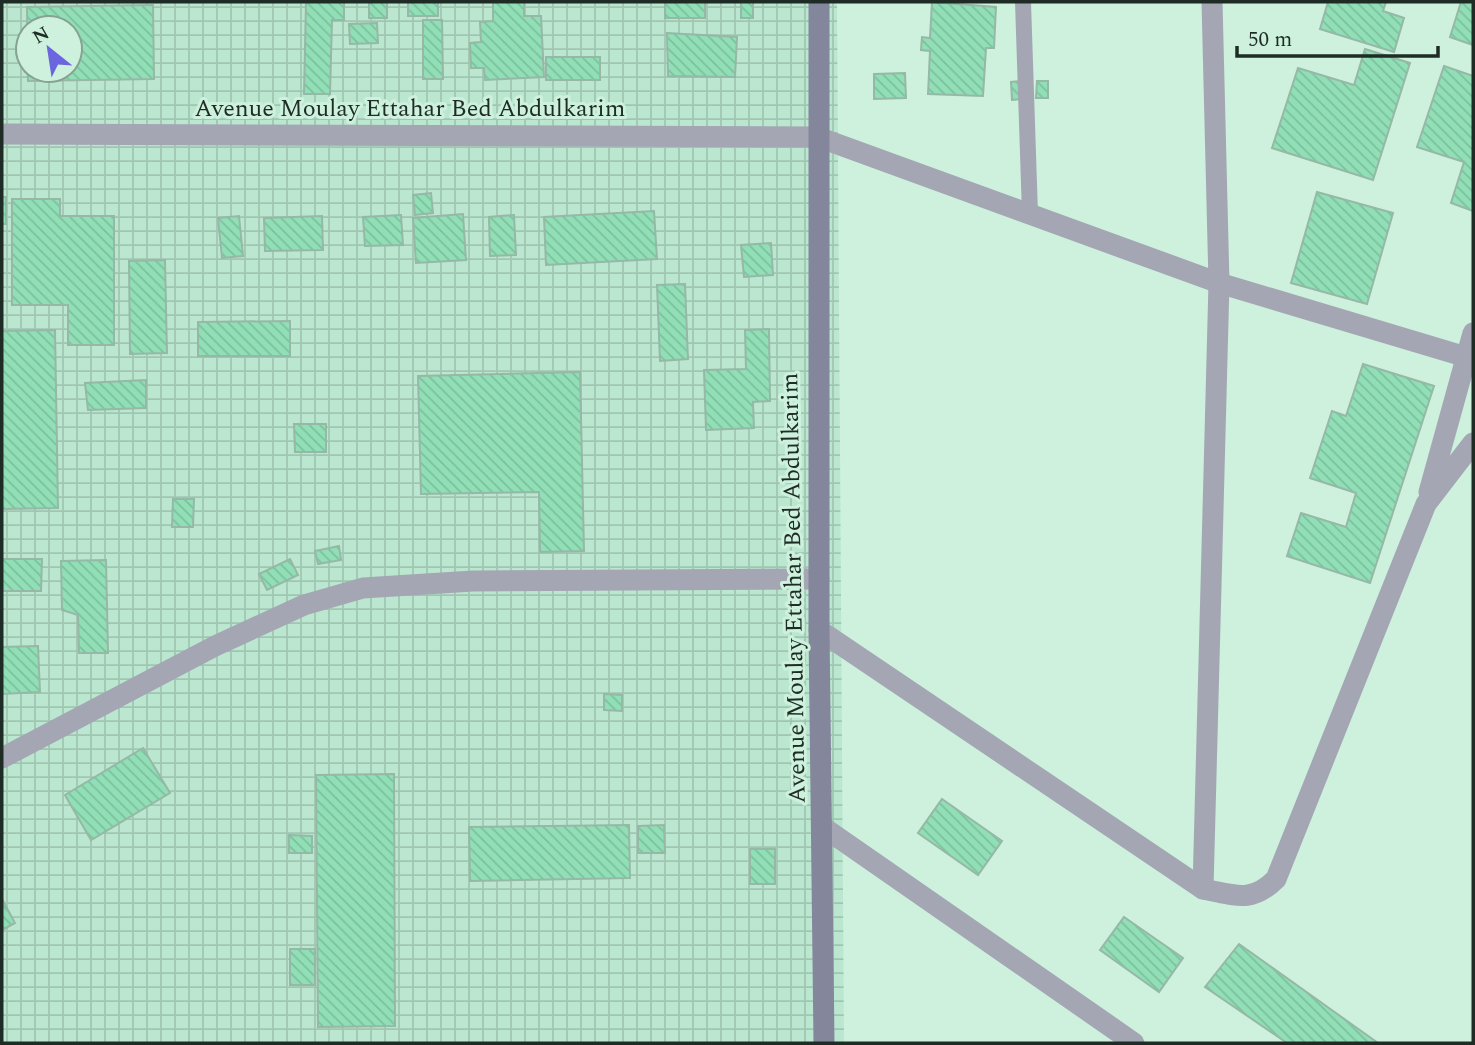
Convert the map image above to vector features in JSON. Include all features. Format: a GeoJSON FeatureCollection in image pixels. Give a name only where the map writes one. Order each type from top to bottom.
{"type":"FeatureCollection","features":[{"type":"Feature","properties":{"kind":"street","name":"Avenue Moulay Ettahar Bed Abdulkarim"},"geometry":{"type":"LineString","coordinates":[[819,2],[819,630],[823,827],[1135,1043]]}},
{"type":"Feature","properties":{"kind":"street"},"geometry":{"type":"LineString","coordinates":[[1203,889],[1219,283],[1212,2]]}},
{"type":"Feature","properties":{"kind":"street","name":"Avenue Moulay Ettahar Bed Abdulkarim"},"geometry":{"type":"LineString","coordinates":[[2,134],[818,137]]}},
{"type":"Feature","properties":{"kind":"street"},"geometry":{"type":"LineString","coordinates":[[818,137],[1219,283],[1470,358]]}},
{"type":"Feature","properties":{"kind":"street"},"geometry":{"type":"LineString","coordinates":[[819,630],[1203,889],[1247,897],[1263,892],[1276,879],[1426,504],[1470,358],[1473,333]]}},
{"type":"Feature","properties":{"kind":"street"},"geometry":{"type":"LineString","coordinates":[[1426,504],[1473,443]]}},
{"type":"Feature","properties":{"kind":"street"},"geometry":{"type":"LineString","coordinates":[[2,758],[215,646],[304,605],[363,588],[473,581],[819,579]]}},
{"type":"Feature","properties":{"kind":"street"},"geometry":{"type":"LineString","coordinates":[[823,827],[824,1043]]}},
{"type":"Feature","properties":{"kind":"lane"},"geometry":{"type":"LineString","coordinates":[[1023,2],[1030,214]]}},
{"type":"Feature","properties":{"kind":"shaded area"},"geometry":{"type":"Polygon","coordinates":[[[2,2],[837,2],[844,1043],[2,1043],[2,2]]]}},
{"type":"Feature","properties":{"kind":"building"},"geometry":{"type":"Polygon","coordinates":[[[306,2],[344,2],[344,20],[332,20],[330,94],[304,94],[306,2]]]}},
{"type":"Feature","properties":{"kind":"building"},"geometry":{"type":"Polygon","coordinates":[[[369,2],[387,2],[387,18],[369,18],[369,2]]]}},
{"type":"Feature","properties":{"kind":"building"},"geometry":{"type":"Polygon","coordinates":[[[408,2],[438,2],[438,16],[408,16],[408,2]]]}},
{"type":"Feature","properties":{"kind":"building"},"geometry":{"type":"Polygon","coordinates":[[[493,2],[524,2],[524,16],[541,16],[544,77],[485,80],[484,68],[471,68],[470,43],[481,42],[480,22],[493,21],[493,2]]]}},
{"type":"Feature","properties":{"kind":"building"},"geometry":{"type":"Polygon","coordinates":[[[665,2],[705,2],[705,18],[665,18],[665,2]]]}},
{"type":"Feature","properties":{"kind":"building"},"geometry":{"type":"Polygon","coordinates":[[[741,2],[753,2],[753,18],[741,18],[741,2]]]}},
{"type":"Feature","properties":{"kind":"building"},"geometry":{"type":"Polygon","coordinates":[[[932,2],[996,7],[994,48],[986,48],[983,96],[928,94],[930,51],[921,50],[922,37],[930,38],[932,2]]]}},
{"type":"Feature","properties":{"kind":"building"},"geometry":{"type":"Polygon","coordinates":[[[1328,2],[1386,2],[1383,11],[1404,18],[1394,52],[1320,29],[1328,2]]]}},
{"type":"Feature","properties":{"kind":"building"},"geometry":{"type":"Polygon","coordinates":[[[1461,2],[1473,2],[1473,45],[1450,37],[1461,2]]]}},
{"type":"Feature","properties":{"kind":"building"},"geometry":{"type":"Polygon","coordinates":[[[153,5],[154,79],[84,80],[84,14],[27,14],[27,7],[153,5]]]}},
{"type":"Feature","properties":{"kind":"building"},"geometry":{"type":"Polygon","coordinates":[[[423,20],[442,20],[443,79],[423,79],[423,20]]]}},
{"type":"Feature","properties":{"kind":"building"},"geometry":{"type":"Polygon","coordinates":[[[377,23],[378,43],[350,44],[349,24],[377,23]]]}},
{"type":"Feature","properties":{"kind":"building"},"geometry":{"type":"Polygon","coordinates":[[[667,33],[737,37],[735,77],[668,76],[667,33]]]}},
{"type":"Feature","properties":{"kind":"building"},"geometry":{"type":"Polygon","coordinates":[[[1365,49],[1410,63],[1373,180],[1272,148],[1298,68],[1354,85],[1365,49]]]}},
{"type":"Feature","properties":{"kind":"building"},"geometry":{"type":"Polygon","coordinates":[[[546,57],[600,57],[600,80],[546,80],[546,57]]]}},
{"type":"Feature","properties":{"kind":"building"},"geometry":{"type":"Polygon","coordinates":[[[1444,66],[1473,76],[1473,211],[1451,203],[1464,162],[1417,147],[1444,66]]]}},
{"type":"Feature","properties":{"kind":"building"},"geometry":{"type":"Polygon","coordinates":[[[905,73],[906,98],[874,99],[874,74],[905,73]]]}},
{"type":"Feature","properties":{"kind":"building"},"geometry":{"type":"Polygon","coordinates":[[[1021,81],[1022,99],[1012,100],[1011,82],[1021,81]]]}},
{"type":"Feature","properties":{"kind":"building"},"geometry":{"type":"Polygon","coordinates":[[[1037,81],[1048,81],[1048,98],[1036,98],[1037,81]]]}},
{"type":"Feature","properties":{"kind":"building"},"geometry":{"type":"Polygon","coordinates":[[[1317,192],[1393,213],[1367,304],[1291,283],[1317,192]]]}},
{"type":"Feature","properties":{"kind":"building"},"geometry":{"type":"Polygon","coordinates":[[[431,193],[433,213],[415,215],[413,195],[431,193]]]}},
{"type":"Feature","properties":{"kind":"building"},"geometry":{"type":"Polygon","coordinates":[[[2,197],[6,197],[6,224],[2,224],[2,197]]]}},
{"type":"Feature","properties":{"kind":"building"},"geometry":{"type":"Polygon","coordinates":[[[12,199],[60,199],[60,216],[114,216],[114,345],[68,345],[68,305],[12,305],[12,199]]]}},
{"type":"Feature","properties":{"kind":"building"},"geometry":{"type":"Polygon","coordinates":[[[654,211],[657,259],[546,265],[544,217],[654,211]]]}},
{"type":"Feature","properties":{"kind":"building"},"geometry":{"type":"Polygon","coordinates":[[[463,214],[466,260],[416,263],[413,218],[463,214]]]}},
{"type":"Feature","properties":{"kind":"building"},"geometry":{"type":"Polygon","coordinates":[[[401,215],[403,245],[365,246],[363,217],[401,215]]]}},
{"type":"Feature","properties":{"kind":"building"},"geometry":{"type":"Polygon","coordinates":[[[514,215],[516,255],[490,256],[489,217],[514,215]]]}},
{"type":"Feature","properties":{"kind":"building"},"geometry":{"type":"Polygon","coordinates":[[[239,216],[243,256],[222,258],[218,218],[239,216]]]}},
{"type":"Feature","properties":{"kind":"building"},"geometry":{"type":"Polygon","coordinates":[[[322,216],[323,250],[265,251],[264,218],[322,216]]]}},
{"type":"Feature","properties":{"kind":"building"},"geometry":{"type":"Polygon","coordinates":[[[771,243],[773,275],[744,277],[741,245],[771,243]]]}},
{"type":"Feature","properties":{"kind":"building"},"geometry":{"type":"Polygon","coordinates":[[[165,260],[167,353],[130,354],[129,261],[165,260]]]}},
{"type":"Feature","properties":{"kind":"building"},"geometry":{"type":"Polygon","coordinates":[[[685,284],[688,359],[660,361],[657,285],[685,284]]]}},
{"type":"Feature","properties":{"kind":"building"},"geometry":{"type":"Polygon","coordinates":[[[290,321],[290,356],[198,356],[198,322],[290,321]]]}},
{"type":"Feature","properties":{"kind":"building"},"geometry":{"type":"Polygon","coordinates":[[[769,329],[770,401],[753,402],[754,428],[706,430],[704,370],[746,369],[745,330],[769,329]]]}},
{"type":"Feature","properties":{"kind":"building"},"geometry":{"type":"Polygon","coordinates":[[[55,330],[58,508],[2,509],[2,331],[55,330]]]}},
{"type":"Feature","properties":{"kind":"building"},"geometry":{"type":"Polygon","coordinates":[[[1363,364],[1434,386],[1370,583],[1287,556],[1301,513],[1346,527],[1356,493],[1310,478],[1332,411],[1346,416],[1363,364]]]}},
{"type":"Feature","properties":{"kind":"building"},"geometry":{"type":"Polygon","coordinates":[[[580,372],[584,551],[540,552],[539,492],[421,494],[418,376],[580,372]]]}},
{"type":"Feature","properties":{"kind":"building"},"geometry":{"type":"Polygon","coordinates":[[[146,380],[146,408],[88,410],[85,383],[146,380]]]}},
{"type":"Feature","properties":{"kind":"building"},"geometry":{"type":"Polygon","coordinates":[[[294,424],[326,424],[326,452],[295,452],[294,424]]]}},
{"type":"Feature","properties":{"kind":"building"},"geometry":{"type":"Polygon","coordinates":[[[173,499],[194,499],[193,527],[172,527],[173,499]]]}},
{"type":"Feature","properties":{"kind":"building"},"geometry":{"type":"Polygon","coordinates":[[[339,546],[341,560],[318,564],[315,551],[339,546]]]}},
{"type":"Feature","properties":{"kind":"building"},"geometry":{"type":"Polygon","coordinates":[[[2,559],[42,559],[41,591],[2,591],[2,559]]]}},
{"type":"Feature","properties":{"kind":"building"},"geometry":{"type":"Polygon","coordinates":[[[290,559],[298,575],[267,590],[259,574],[290,559]]]}},
{"type":"Feature","properties":{"kind":"building"},"geometry":{"type":"Polygon","coordinates":[[[106,560],[108,653],[79,653],[78,615],[62,610],[61,561],[106,560]]]}},
{"type":"Feature","properties":{"kind":"building"},"geometry":{"type":"Polygon","coordinates":[[[38,646],[40,692],[2,694],[2,647],[38,646]]]}},
{"type":"Feature","properties":{"kind":"building"},"geometry":{"type":"Polygon","coordinates":[[[604,694],[622,695],[622,711],[604,710],[604,694]]]}},
{"type":"Feature","properties":{"kind":"building"},"geometry":{"type":"Polygon","coordinates":[[[143,748],[170,793],[91,840],[65,795],[143,748]]]}},
{"type":"Feature","properties":{"kind":"building"},"geometry":{"type":"Polygon","coordinates":[[[394,774],[395,1026],[318,1027],[316,775],[394,774]]]}},
{"type":"Feature","properties":{"kind":"building"},"geometry":{"type":"Polygon","coordinates":[[[942,799],[1002,841],[978,875],[918,833],[942,799]]]}},
{"type":"Feature","properties":{"kind":"building"},"geometry":{"type":"Polygon","coordinates":[[[629,825],[630,878],[470,881],[469,827],[629,825]]]}},
{"type":"Feature","properties":{"kind":"building"},"geometry":{"type":"Polygon","coordinates":[[[664,825],[665,853],[638,853],[638,826],[664,825]]]}},
{"type":"Feature","properties":{"kind":"building"},"geometry":{"type":"Polygon","coordinates":[[[289,835],[312,836],[312,853],[289,853],[289,835]]]}},
{"type":"Feature","properties":{"kind":"building"},"geometry":{"type":"Polygon","coordinates":[[[750,849],[775,849],[775,884],[750,884],[750,849]]]}},
{"type":"Feature","properties":{"kind":"building"},"geometry":{"type":"Polygon","coordinates":[[[2,899],[15,923],[2,930],[2,899]]]}},
{"type":"Feature","properties":{"kind":"building"},"geometry":{"type":"Polygon","coordinates":[[[1124,917],[1183,958],[1159,992],[1100,950],[1124,917]]]}},
{"type":"Feature","properties":{"kind":"building"},"geometry":{"type":"Polygon","coordinates":[[[1239,944],[1378,1043],[1287,1043],[1205,987],[1239,944]]]}},
{"type":"Feature","properties":{"kind":"building"},"geometry":{"type":"Polygon","coordinates":[[[290,949],[315,949],[315,985],[290,985],[290,949]]]}}]}
